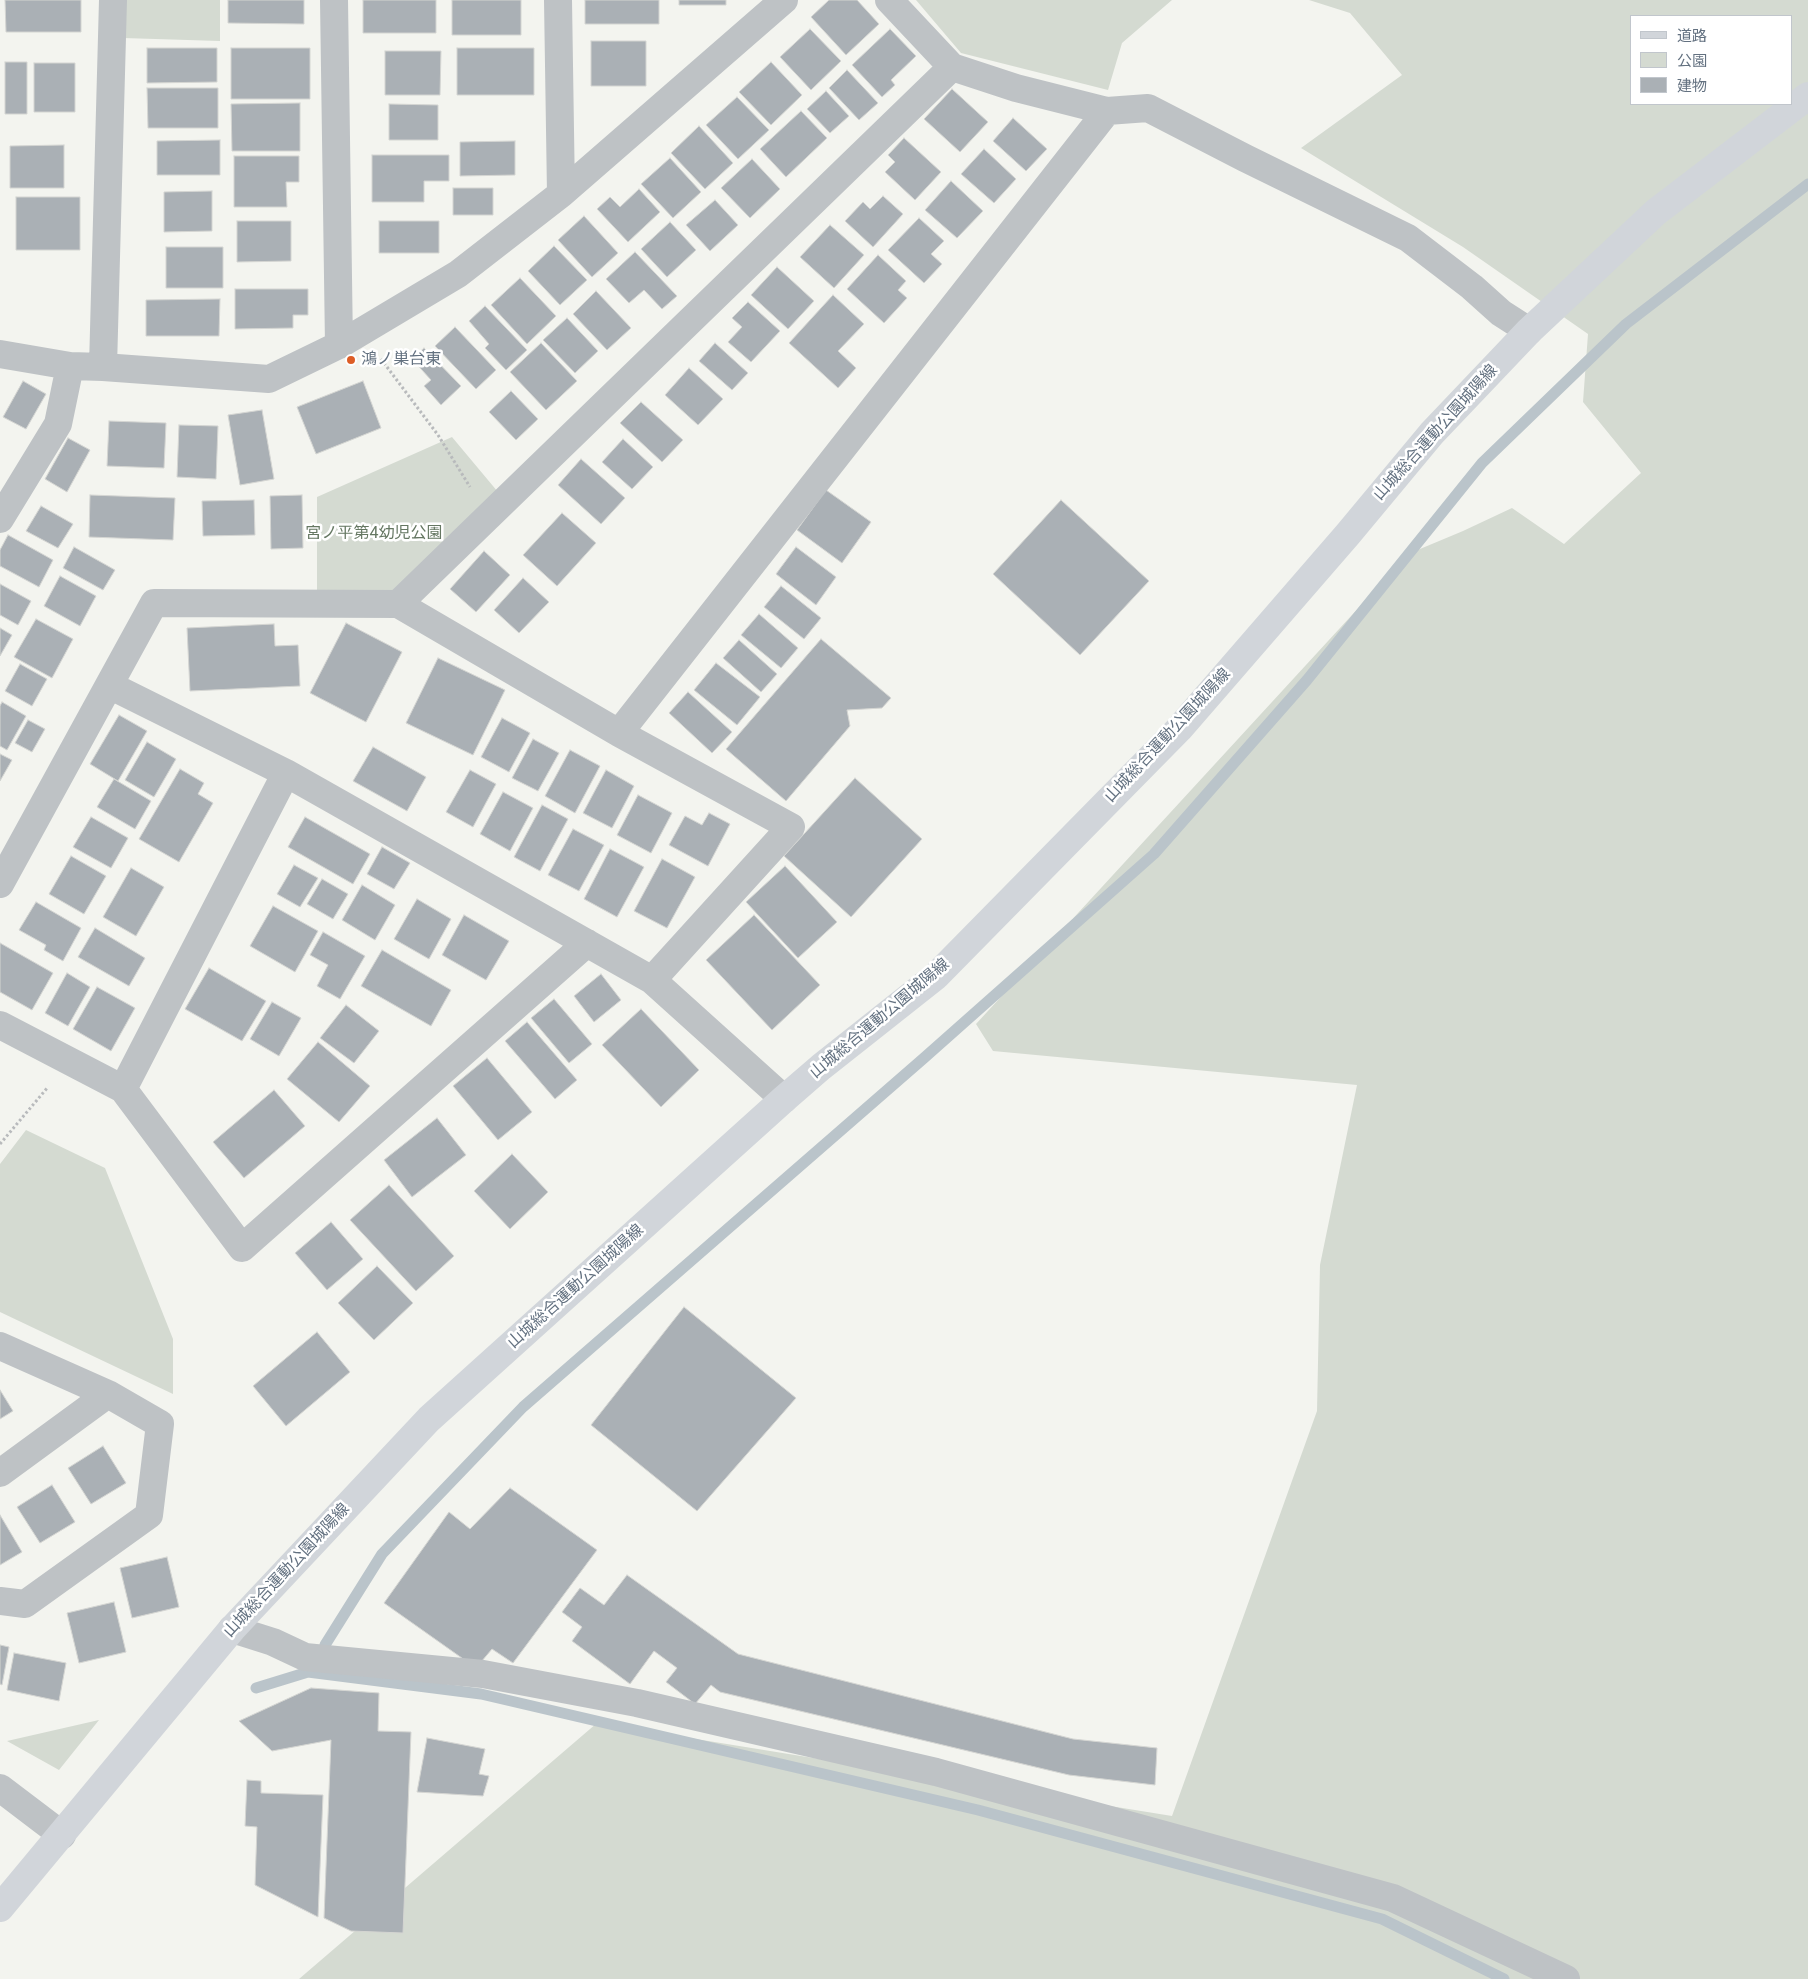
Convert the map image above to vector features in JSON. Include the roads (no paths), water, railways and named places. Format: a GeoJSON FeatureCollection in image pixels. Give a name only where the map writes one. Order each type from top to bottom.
{"type":"FeatureCollection","features":[{"type":"Feature","properties":{"kind":"main road","name":"山城総合運動公園城陽線"},"geometry":{"type":"LineString","coordinates":[[0,1908],[232,1629],[429,1419],[784,1099],[821,1067],[936,976],[1179,729],[1348,534],[1432,433],[1529,331],[1656,212],[1808,96]]}},
{"type":"Feature","properties":{"kind":"street"},"geometry":{"type":"LineString","coordinates":[[103,366],[113,0]]}},
{"type":"Feature","properties":{"kind":"street"},"geometry":{"type":"LineString","coordinates":[[334,0],[350,338]]}},
{"type":"Feature","properties":{"kind":"street"},"geometry":{"type":"LineString","coordinates":[[558,0],[561,194]]}},
{"type":"Feature","properties":{"kind":"street"},"geometry":{"type":"LineString","coordinates":[[0,354],[70,366],[103,366],[269,379],[350,338],[458,274],[561,194],[784,0]]}},
{"type":"Feature","properties":{"kind":"street"},"geometry":{"type":"LineString","coordinates":[[888,0],[952,67],[1016,88],[1107,111],[1148,108],[1408,238],[1472,287],[1501,313],[1529,331]]}},
{"type":"Feature","properties":{"kind":"street"},"geometry":{"type":"LineString","coordinates":[[398,604],[952,67]]}},
{"type":"Feature","properties":{"kind":"street"},"geometry":{"type":"LineString","coordinates":[[619,733],[1107,111]]}},
{"type":"Feature","properties":{"kind":"street"},"geometry":{"type":"LineString","coordinates":[[0,520],[58,424],[70,366]]}},
{"type":"Feature","properties":{"kind":"street"},"geometry":{"type":"LineString","coordinates":[[0,884],[154,603],[398,604],[619,733],[791,827],[652,980]]}},
{"type":"Feature","properties":{"kind":"street"},"geometry":{"type":"LineString","coordinates":[[109,685],[286,773],[652,980],[784,1099]]}},
{"type":"Feature","properties":{"kind":"street"},"geometry":{"type":"LineString","coordinates":[[123,1089],[286,773]]}},
{"type":"Feature","properties":{"kind":"street"},"geometry":{"type":"LineString","coordinates":[[0,1025],[123,1089],[242,1248],[588,943]]}},
{"type":"Feature","properties":{"kind":"street"},"geometry":{"type":"LineString","coordinates":[[0,1346],[108,1394],[160,1424],[149,1515],[25,1604],[0,1601]]}},
{"type":"Feature","properties":{"kind":"street"},"geometry":{"type":"LineString","coordinates":[[0,1473],[108,1394]]}},
{"type":"Feature","properties":{"kind":"street"},"geometry":{"type":"LineString","coordinates":[[232,1629],[273,1642],[305,1657],[493,1675],[637,1703],[936,1772],[1392,1898],[1566,1979]]}},
{"type":"Feature","properties":{"kind":"street"},"geometry":{"type":"LineString","coordinates":[[0,1788],[62,1835]]}},
{"type":"Feature","properties":{"kind":"waterway"},"geometry":{"type":"LineString","coordinates":[[325,1645],[382,1554],[523,1407],[924,1058],[1154,854],[1307,680],[1482,463],[1626,324],[1808,184]]}},
{"type":"Feature","properties":{"kind":"waterway"},"geometry":{"type":"LineString","coordinates":[[256,1688],[308,1672],[481,1694],[978,1810],[1382,1919],[1504,1979]]}},
{"type":"Feature","properties":{"kind":"place","name":"鴻ノ巣台東"},"geometry":{"type":"Point","coordinates":[351,360]}},
{"type":"Feature","properties":{"kind":"park label","name":"宮ノ平第4幼児公園"},"geometry":{"type":"Point","coordinates":[374,534]}}]}
